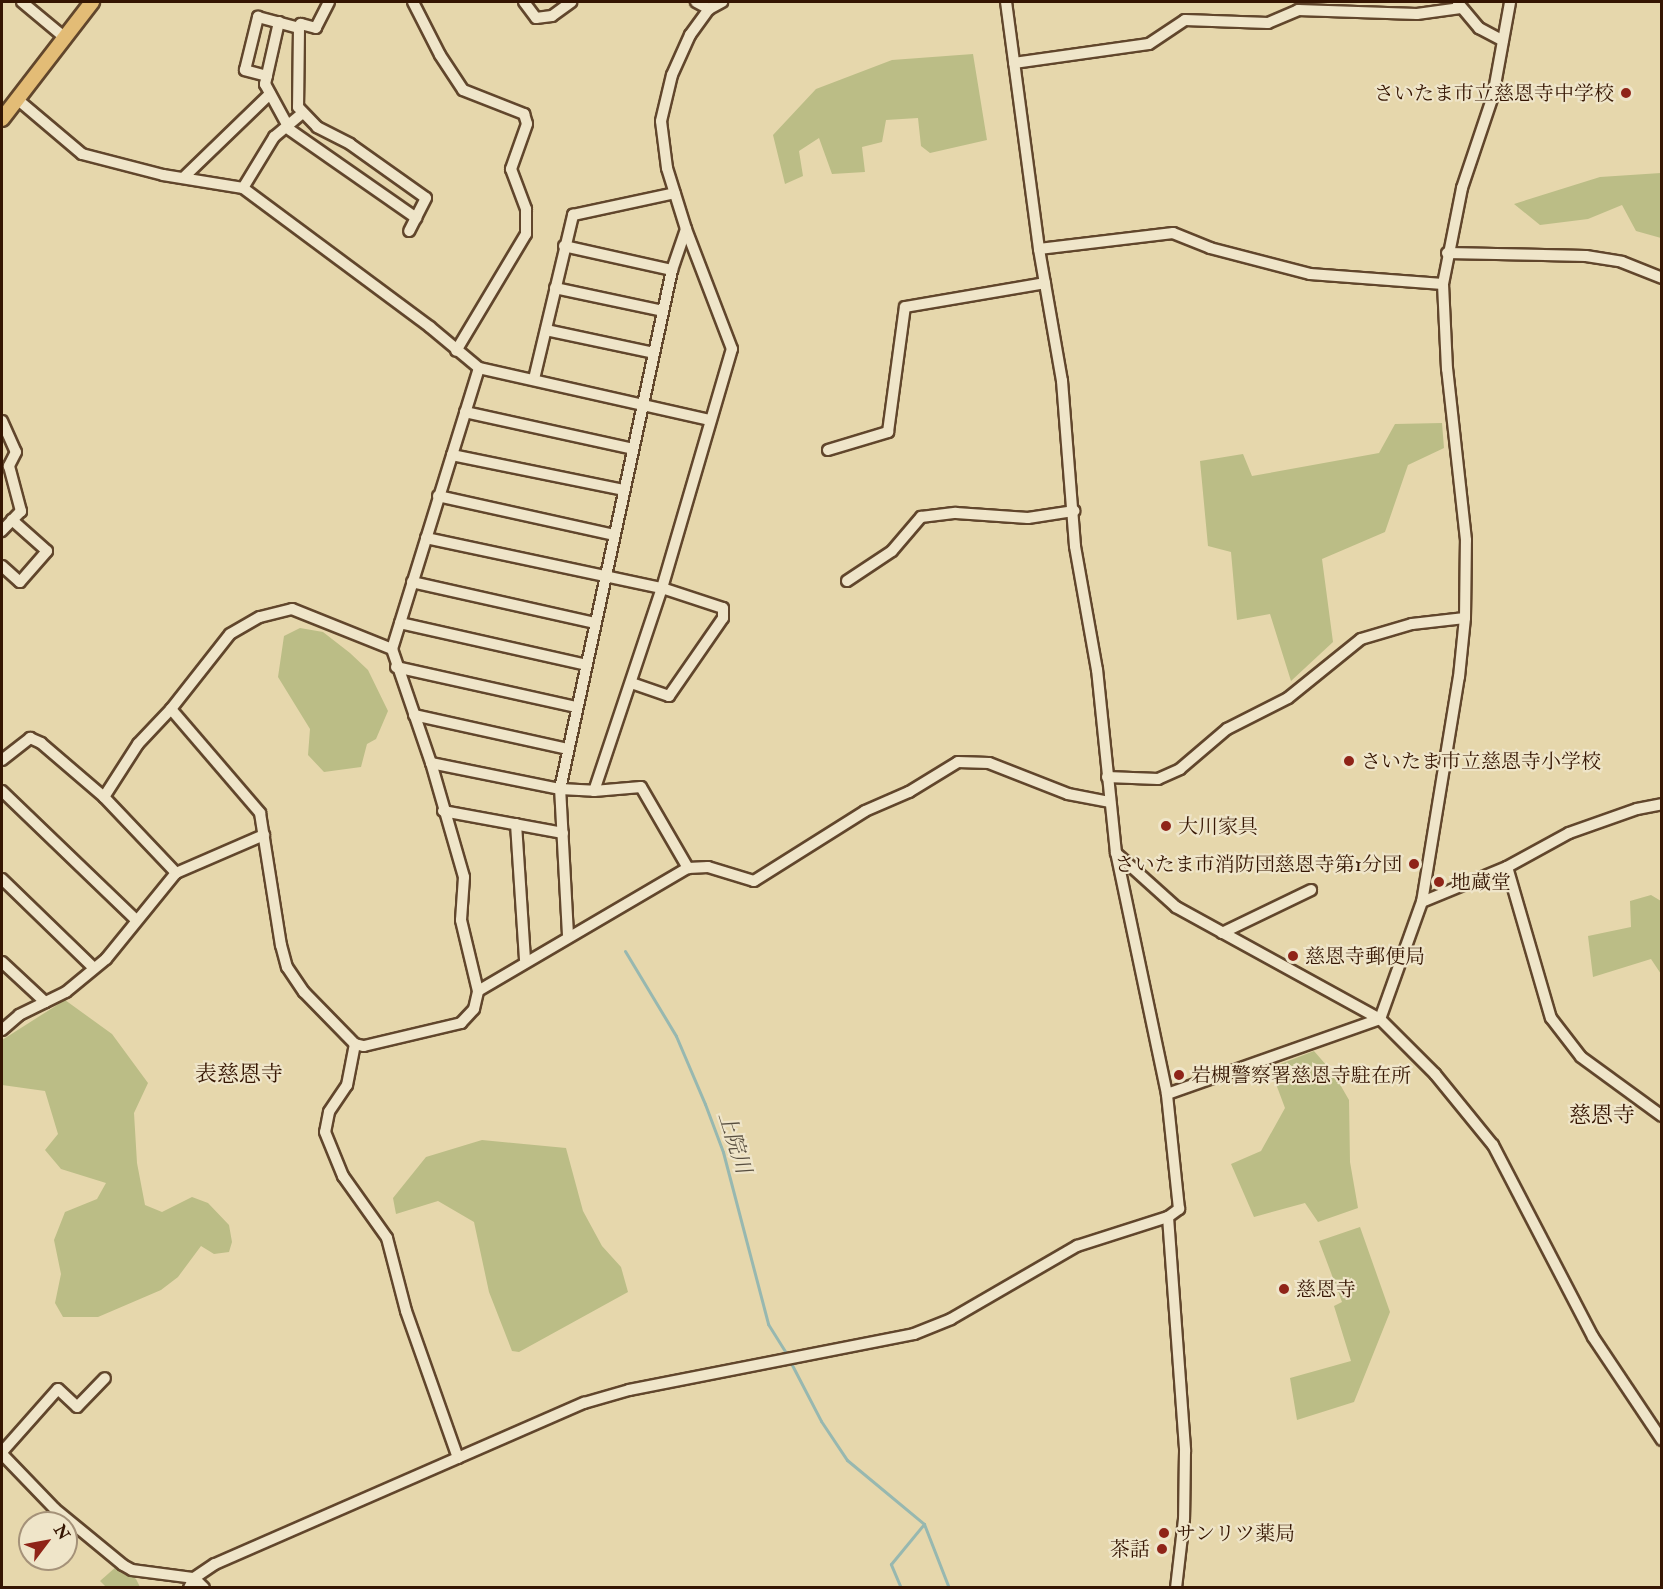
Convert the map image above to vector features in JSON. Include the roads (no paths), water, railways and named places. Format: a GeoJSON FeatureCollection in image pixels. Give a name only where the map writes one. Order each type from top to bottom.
{"type":"FeatureCollection","features":[{"type":"Feature","properties":{"kind":"main road"},"geometry":{"type":"LineString","coordinates":[[2,119],[93,2]]}},
{"type":"Feature","properties":{"kind":"street"},"geometry":{"type":"LineString","coordinates":[[22,2],[64,37]]}},
{"type":"Feature","properties":{"kind":"street"},"geometry":{"type":"LineString","coordinates":[[267,76],[245,70],[258,17],[299,27],[301,24],[316,28],[328,2]]}},
{"type":"Feature","properties":{"kind":"street"},"geometry":{"type":"LineString","coordinates":[[413,2],[440,55],[464,90],[524,114],[527,124],[510,169],[526,209],[524,241],[456,351]]}},
{"type":"Feature","properties":{"kind":"street"},"geometry":{"type":"LineString","coordinates":[[524,2],[536,18],[552,16],[571,2]]}},
{"type":"Feature","properties":{"kind":"street"},"geometry":{"type":"LineString","coordinates":[[696,2],[709,9]]}},
{"type":"Feature","properties":{"kind":"street"},"geometry":{"type":"LineString","coordinates":[[594,791],[663,588],[732,349],[686,229],[664,144],[663,101],[690,35],[709,9],[722,2]]}},
{"type":"Feature","properties":{"kind":"street"},"geometry":{"type":"LineString","coordinates":[[191,1583],[235,1555],[584,1403],[629,1390],[914,1334],[951,1319],[1077,1246],[1168,1216],[1179,1209],[1167,1094],[1116,853],[1097,670],[1079,576],[1062,381],[1039,249],[1006,2]]}},
{"type":"Feature","properties":{"kind":"street"},"geometry":{"type":"LineString","coordinates":[[1285,2],[1286,14]]}},
{"type":"Feature","properties":{"kind":"street"},"geometry":{"type":"LineString","coordinates":[[1413,2],[1418,14]]}},
{"type":"Feature","properties":{"kind":"street"},"geometry":{"type":"LineString","coordinates":[[1380,1019],[1422,902],[1441,798],[1465,618],[1466,540],[1447,369],[1443,284],[1447,253],[1462,188],[1493,96],[1510,2]]}},
{"type":"Feature","properties":{"kind":"street"},"geometry":{"type":"LineString","coordinates":[[1014,63],[1149,44],[1185,20],[1268,23],[1286,14],[1331,6],[1418,14],[1459,5],[1479,28],[1503,41]]}},
{"type":"Feature","properties":{"kind":"street"},"geometry":{"type":"LineString","coordinates":[[279,22],[265,84],[288,126],[416,218]]}},
{"type":"Feature","properties":{"kind":"street"},"geometry":{"type":"LineString","coordinates":[[299,27],[295,83],[301,114],[426,198],[409,231]]}},
{"type":"Feature","properties":{"kind":"street"},"geometry":{"type":"LineString","coordinates":[[183,178],[270,94]]}},
{"type":"Feature","properties":{"kind":"street"},"geometry":{"type":"LineString","coordinates":[[16,99],[82,154],[183,178],[243,189],[430,327],[479,368],[710,420]]}},
{"type":"Feature","properties":{"kind":"street"},"geometry":{"type":"LineString","coordinates":[[243,189],[274,137],[301,114]]}},
{"type":"Feature","properties":{"kind":"street"},"geometry":{"type":"LineString","coordinates":[[534,379],[573,215],[582,211],[675,193]]}},
{"type":"Feature","properties":{"kind":"street"},"geometry":{"type":"LineString","coordinates":[[568,935],[560,789],[672,270],[686,229]]}},
{"type":"Feature","properties":{"kind":"street"},"geometry":{"type":"LineString","coordinates":[[1039,249],[1173,233],[1210,248],[1310,274],[1443,284]]}},
{"type":"Feature","properties":{"kind":"street"},"geometry":{"type":"LineString","coordinates":[[564,246],[672,270]]}},
{"type":"Feature","properties":{"kind":"street"},"geometry":{"type":"LineString","coordinates":[[1447,253],[1586,256],[1622,262],[1662,278]]}},
{"type":"Feature","properties":{"kind":"street"},"geometry":{"type":"LineString","coordinates":[[828,450],[888,432],[905,307],[1045,283]]}},
{"type":"Feature","properties":{"kind":"street"},"geometry":{"type":"LineString","coordinates":[[555,288],[663,311]]}},
{"type":"Feature","properties":{"kind":"street"},"geometry":{"type":"LineString","coordinates":[[546,330],[654,353]]}},
{"type":"Feature","properties":{"kind":"street"},"geometry":{"type":"LineString","coordinates":[[171,709],[260,813],[275,917],[287,967],[304,992],[356,1044],[378,1046],[461,1023],[474,1009],[478,991],[462,920],[464,878],[431,763],[392,650],[479,368]]}},
{"type":"Feature","properties":{"kind":"street"},"geometry":{"type":"LineString","coordinates":[[465,412],[633,449]]}},
{"type":"Feature","properties":{"kind":"street"},"geometry":{"type":"LineString","coordinates":[[2,421],[16,452],[9,466],[21,511],[2,531]]}},
{"type":"Feature","properties":{"kind":"street"},"geometry":{"type":"LineString","coordinates":[[452,454],[624,490]]}},
{"type":"Feature","properties":{"kind":"street"},"geometry":{"type":"LineString","coordinates":[[438,496],[614,534]]}},
{"type":"Feature","properties":{"kind":"street"},"geometry":{"type":"LineString","coordinates":[[848,581],[892,551],[921,517],[956,513],[1028,518],[1074,511]]}},
{"type":"Feature","properties":{"kind":"street"},"geometry":{"type":"LineString","coordinates":[[2,566],[20,582],[47,551],[12,520]]}},
{"type":"Feature","properties":{"kind":"street"},"geometry":{"type":"LineString","coordinates":[[426,538],[605,578],[663,588],[719,605],[724,611],[723,618],[669,696],[632,683]]}},
{"type":"Feature","properties":{"kind":"street"},"geometry":{"type":"LineString","coordinates":[[412,582],[595,623]]}},
{"type":"Feature","properties":{"kind":"street"},"geometry":{"type":"LineString","coordinates":[[104,797],[138,744],[171,709],[230,634],[260,617],[292,609],[392,650]]}},
{"type":"Feature","properties":{"kind":"street"},"geometry":{"type":"LineString","coordinates":[[1107,777],[1158,779],[1180,769],[1227,729],[1288,698],[1361,639],[1412,624],[1465,618]]}},
{"type":"Feature","properties":{"kind":"street"},"geometry":{"type":"LineString","coordinates":[[400,623],[586,665]]}},
{"type":"Feature","properties":{"kind":"street"},"geometry":{"type":"LineString","coordinates":[[396,667],[577,707]]}},
{"type":"Feature","properties":{"kind":"street"},"geometry":{"type":"LineString","coordinates":[[414,715],[567,749]]}},
{"type":"Feature","properties":{"kind":"street"},"geometry":{"type":"LineString","coordinates":[[2,760],[30,738],[104,797],[176,873]]}},
{"type":"Feature","properties":{"kind":"street"},"geometry":{"type":"LineString","coordinates":[[478,991],[525,960],[688,868],[708,867],[754,881],[865,811],[909,792],[958,762],[989,763],[1068,794],[1110,802]]}},
{"type":"Feature","properties":{"kind":"street"},"geometry":{"type":"LineString","coordinates":[[431,763],[560,789],[594,791],[641,787],[688,868]]}},
{"type":"Feature","properties":{"kind":"street"},"geometry":{"type":"LineString","coordinates":[[2,791],[136,920]]}},
{"type":"Feature","properties":{"kind":"street"},"geometry":{"type":"LineString","coordinates":[[1422,902],[1507,867],[1569,833],[1637,809],[1662,804]]}},
{"type":"Feature","properties":{"kind":"street"},"geometry":{"type":"LineString","coordinates":[[444,811],[563,833]]}},
{"type":"Feature","properties":{"kind":"street"},"geometry":{"type":"LineString","coordinates":[[516,824],[525,960]]}},
{"type":"Feature","properties":{"kind":"street"},"geometry":{"type":"LineString","coordinates":[[2,1030],[45,1002],[66,992],[94,968],[176,873],[264,835]]}},
{"type":"Feature","properties":{"kind":"street"},"geometry":{"type":"LineString","coordinates":[[1116,853],[1176,907],[1380,1019],[1461,1103],[1493,1145],[1593,1337],[1662,1440]]}},
{"type":"Feature","properties":{"kind":"street"},"geometry":{"type":"LineString","coordinates":[[1507,867],[1551,1018],[1581,1058],[1662,1116]]}},
{"type":"Feature","properties":{"kind":"street"},"geometry":{"type":"LineString","coordinates":[[2,879],[94,968]]}},
{"type":"Feature","properties":{"kind":"street"},"geometry":{"type":"LineString","coordinates":[[1222,933],[1311,890]]}},
{"type":"Feature","properties":{"kind":"street"},"geometry":{"type":"LineString","coordinates":[[2,962],[45,1002]]}},
{"type":"Feature","properties":{"kind":"street"},"geometry":{"type":"LineString","coordinates":[[1167,1094],[1380,1019]]}},
{"type":"Feature","properties":{"kind":"street"},"geometry":{"type":"LineString","coordinates":[[356,1044],[347,1085],[329,1112],[324,1132],[343,1176],[387,1238],[406,1311],[458,1458]]}},
{"type":"Feature","properties":{"kind":"street"},"geometry":{"type":"LineString","coordinates":[[1168,1216],[1185,1451],[1184,1519],[1176,1587]]}},
{"type":"Feature","properties":{"kind":"street"},"geometry":{"type":"LineString","coordinates":[[105,1378],[77,1407],[58,1389],[2,1453],[55,1509],[123,1565],[132,1570],[204,1587]]}},
{"type":"Feature","properties":{"kind":"waterway","name":"上院川"},"geometry":{"type":"LineString","coordinates":[[625,951],[676,1036],[705,1104],[723,1152],[768,1324],[787,1354]]}},
{"type":"Feature","properties":{"kind":"waterway","name":"上院川"},"geometry":{"type":"LineString","coordinates":[[792,1365],[821,1421],[847,1460],[924,1524],[949,1588]]}},
{"type":"Feature","properties":{"kind":"waterway"},"geometry":{"type":"LineString","coordinates":[[901,1588],[891,1564],[924,1524]]}},
{"type":"Feature","properties":{"kind":"place","name":"さいたま市立慈恩寺中学校"},"geometry":{"type":"Point","coordinates":[1626,93]}},
{"type":"Feature","properties":{"kind":"place","name":"さいたま市立慈恩寺小学校"},"geometry":{"type":"Point","coordinates":[1349,761]}},
{"type":"Feature","properties":{"kind":"place","name":"大川家具"},"geometry":{"type":"Point","coordinates":[1166,826]}},
{"type":"Feature","properties":{"kind":"place","name":"さいたま市消防団慈恩寺第1分団"},"geometry":{"type":"Point","coordinates":[1414,864]}},
{"type":"Feature","properties":{"kind":"place","name":"地蔵堂"},"geometry":{"type":"Point","coordinates":[1439,882]}},
{"type":"Feature","properties":{"kind":"place","name":"慈恩寺郵便局"},"geometry":{"type":"Point","coordinates":[1293,956]}},
{"type":"Feature","properties":{"kind":"place","name":"岩槻警察署慈恩寺駐在所"},"geometry":{"type":"Point","coordinates":[1179,1075]}},
{"type":"Feature","properties":{"kind":"place","name":"慈恩寺"},"geometry":{"type":"Point","coordinates":[1284,1289]}},
{"type":"Feature","properties":{"kind":"place","name":"サンリツ薬局"},"geometry":{"type":"Point","coordinates":[1164,1533]}},
{"type":"Feature","properties":{"kind":"place","name":"茶話"},"geometry":{"type":"Point","coordinates":[1162,1549]}},
{"type":"Feature","properties":{"kind":"district","name":"表慈恩寺"},"geometry":{"type":"Point","coordinates":[239,1075]}},
{"type":"Feature","properties":{"kind":"district","name":"慈恩寺"},"geometry":{"type":"Point","coordinates":[1602,1116]}}]}
